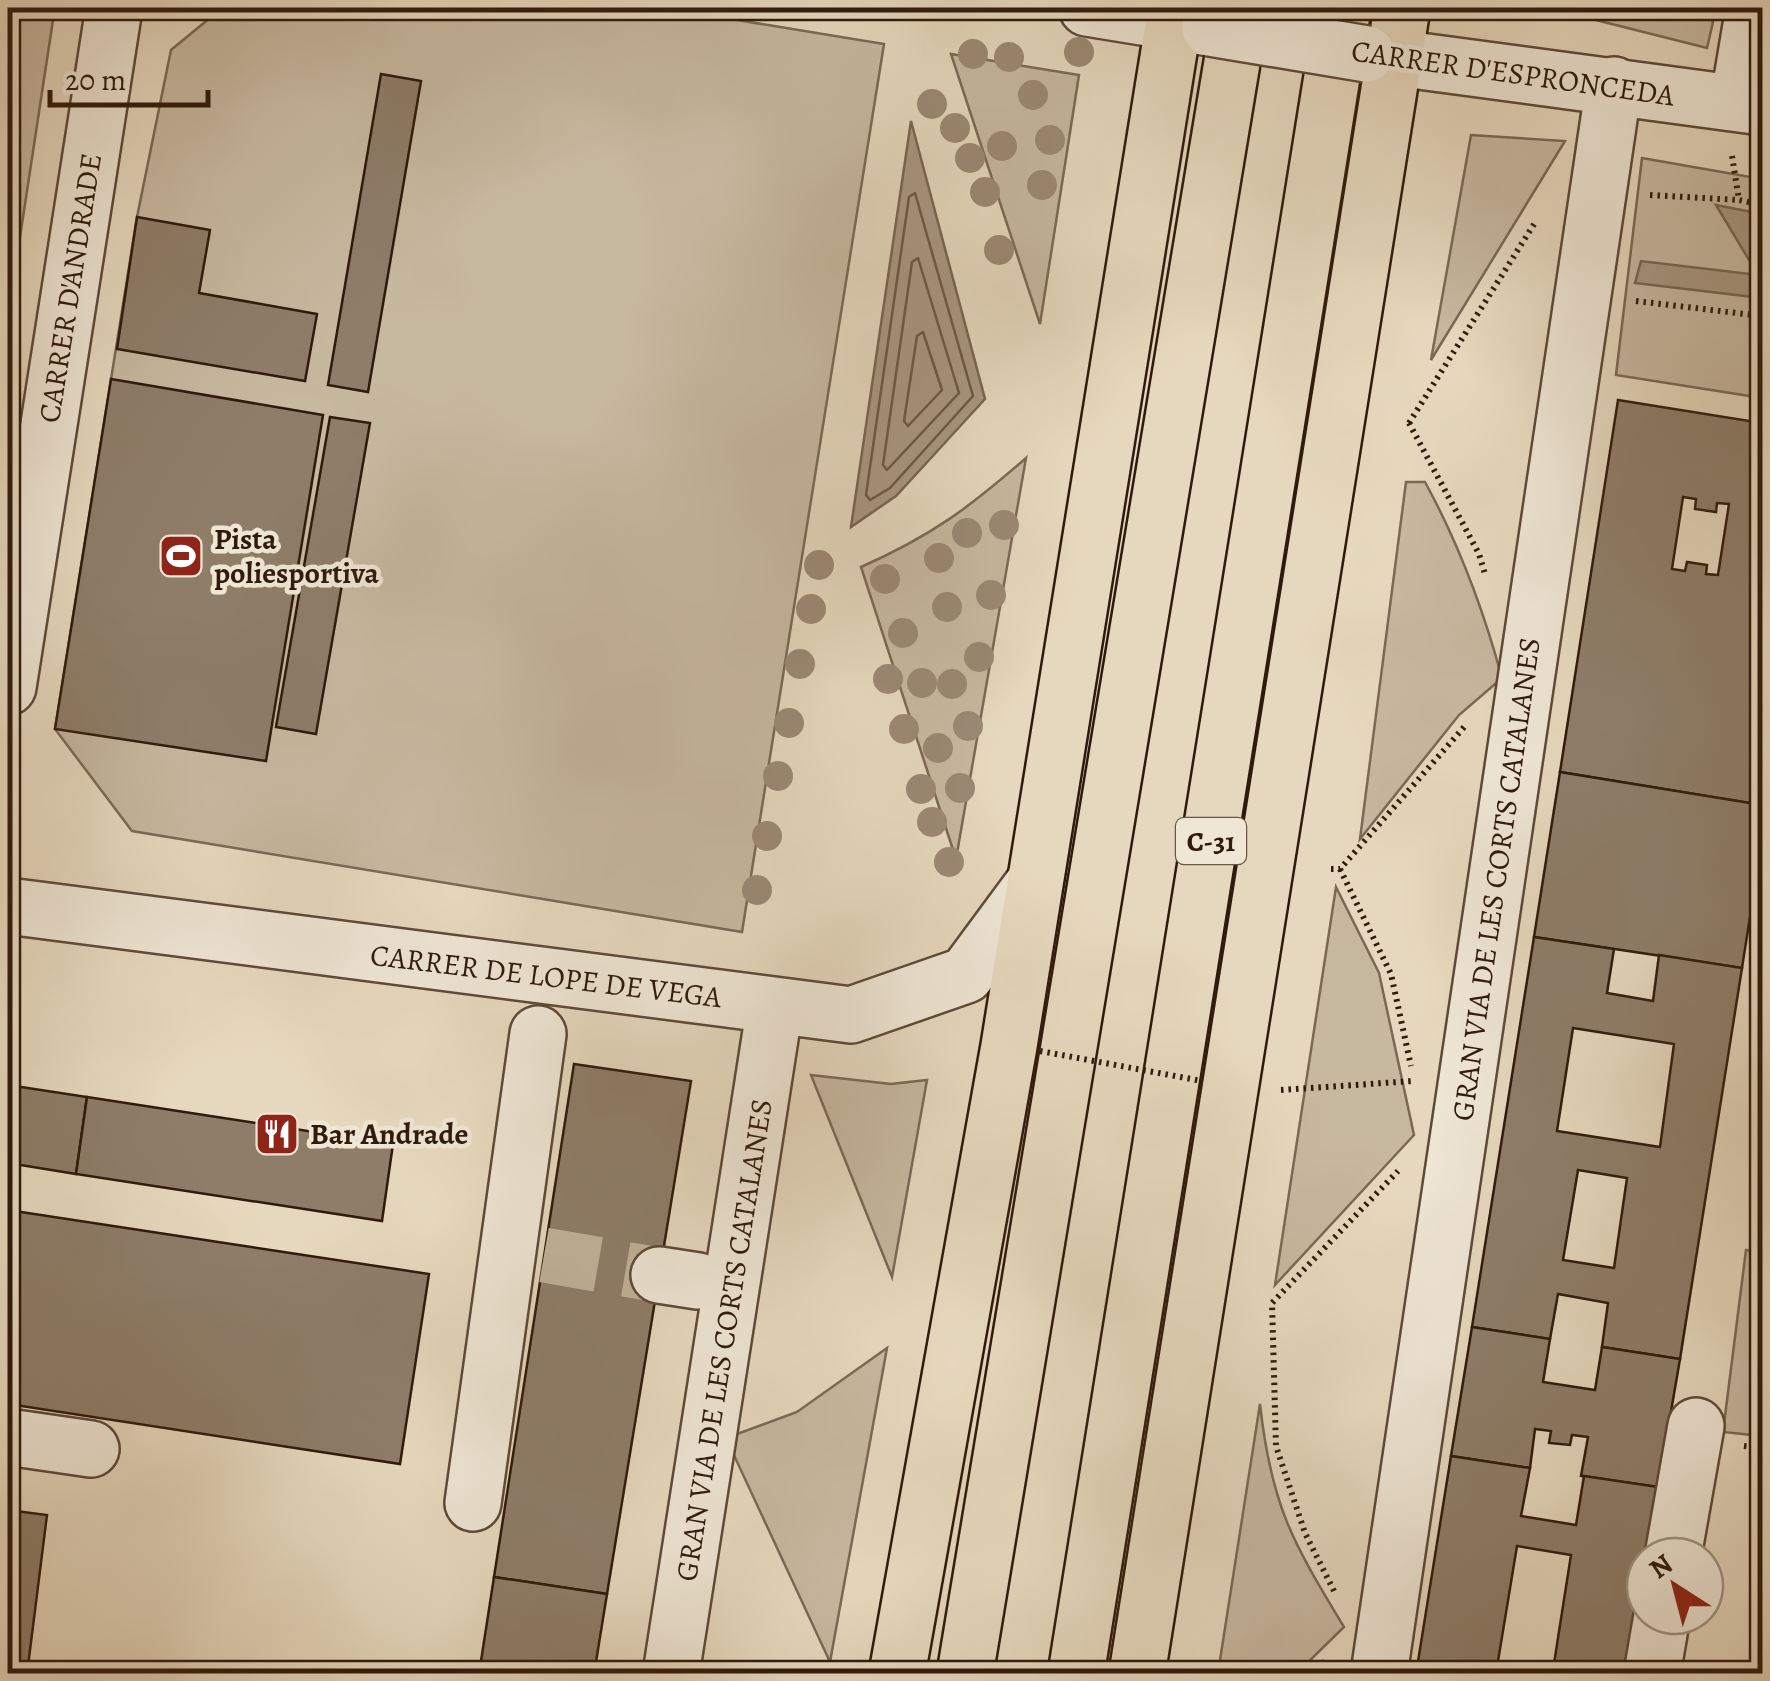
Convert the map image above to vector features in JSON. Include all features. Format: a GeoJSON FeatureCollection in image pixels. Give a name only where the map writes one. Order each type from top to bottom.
{"type":"FeatureCollection","features":[{"type":"Feature","properties":{"kind":"main road"},"geometry":{"type":"LineString","coordinates":[[896,1674],[1034,884],[1200,16]]}},
{"type":"Feature","properties":{"kind":"main road"},"geometry":{"type":"LineString","coordinates":[[965,1674],[1200,16]]}},
{"type":"Feature","properties":{"kind":"main road"},"geometry":{"type":"LineString","coordinates":[[1137,1674],[1216,1082],[1376,31]]}},
{"type":"Feature","properties":{"kind":"main road","name":"C-31"},"geometry":{"type":"LineString","coordinates":[[1076,1674],[1376,31]]}},
{"type":"Feature","properties":{"kind":"street","name":"CARRER D'ANDRADE"},"geometry":{"type":"LineString","coordinates":[[8,687],[114,8]]}},
{"type":"Feature","properties":{"kind":"street","name":"CARRER D'ESPRONCEDA"},"geometry":{"type":"LineString","coordinates":[[1087,8],[1376,31],[1614,85],[1744,120]]}},
{"type":"Feature","properties":{"kind":"street"},"geometry":{"type":"LineString","coordinates":[[1744,120],[1754,8]]}},
{"type":"Feature","properties":{"kind":"street","name":"GRAN VIA DE LES CORTS CATALANES"},"geometry":{"type":"LineString","coordinates":[[1379,1674],[1442,1140],[1526,682],[1614,85]]}},
{"type":"Feature","properties":{"kind":"street","name":"CARRER DE LOPE DE VEGA"},"geometry":{"type":"LineString","coordinates":[[8,906],[852,1015],[966,975],[1034,884]]}},
{"type":"Feature","properties":{"kind":"street","name":"GRAN VIA DE LES CORTS CATALANES"},"geometry":{"type":"LineString","coordinates":[[671,1674],[775,1006]]}},
{"type":"Feature","properties":{"kind":"street"},"geometry":{"type":"LineString","coordinates":[[472,1502],[526,1252],[538,1034]]}},
{"type":"Feature","properties":{"kind":"street"},"geometry":{"type":"LineString","coordinates":[[1677,1536],[1696,1426]]}},
{"type":"Feature","properties":{"kind":"street"},"geometry":{"type":"LineString","coordinates":[[8,1437],[91,1448]]}},
{"type":"Feature","properties":{"kind":"street"},"geometry":{"type":"LineString","coordinates":[[1652,1674],[1659,1636]]}},
{"type":"Feature","properties":{"kind":"path"},"geometry":{"type":"LineString","coordinates":[[1739,200],[1744,120]]}},
{"type":"Feature","properties":{"kind":"path"},"geometry":{"type":"LineString","coordinates":[[1644,212],[1649,195],[1762,205]]}},
{"type":"Feature","properties":{"kind":"path"},"geometry":{"type":"LineString","coordinates":[[1490,590],[1479,554],[1405,423],[1547,204]]}},
{"type":"Feature","properties":{"kind":"path"},"geometry":{"type":"LineString","coordinates":[[1620,298],[1762,316]]}},
{"type":"Feature","properties":{"kind":"path"},"geometry":{"type":"LineString","coordinates":[[1338,1599],[1305,1534],[1276,1446],[1268,1303],[1442,1140],[1414,1081],[1392,974],[1335,869],[1450,739],[1516,681],[1526,682]]}},
{"type":"Feature","properties":{"kind":"path"},"geometry":{"type":"LineString","coordinates":[[1040,1051],[1296,1092],[1414,1081]]}},
{"type":"Feature","properties":{"kind":"shaded area"},"geometry":{"type":"Polygon","coordinates":[[[8,8],[43,8],[53,20],[8,316],[8,8]]]}},
{"type":"Feature","properties":{"kind":"shaded area"},"geometry":{"type":"Polygon","coordinates":[[[222,8],[664,8],[884,44],[742,932],[132,831],[55,729],[137,217],[171,50],[222,8]]]}},
{"type":"Feature","properties":{"kind":"shaded area"},"geometry":{"type":"Polygon","coordinates":[[[1548,8],[1704,8],[1713,22],[1707,48],[1548,8]]]}},
{"type":"Feature","properties":{"kind":"shaded area"},"geometry":{"type":"Polygon","coordinates":[[[951,54],[1079,75],[1040,324],[951,54]]]}},
{"type":"Feature","properties":{"kind":"shaded area"},"geometry":{"type":"Polygon","coordinates":[[[1471,135],[1565,141],[1431,360],[1471,135]]]}},
{"type":"Feature","properties":{"kind":"shaded area"},"geometry":{"type":"Polygon","coordinates":[[[1642,158],[1762,179],[1762,398],[1616,375],[1642,158]]]}},
{"type":"Feature","properties":{"kind":"shaded area"},"geometry":{"type":"Polygon","coordinates":[[[1026,458],[956,859],[861,567],[948,520],[1026,458]]]}},
{"type":"Feature","properties":{"kind":"shaded area"},"geometry":{"type":"Polygon","coordinates":[[[1406,482],[1425,482],[1438,506],[1470,578],[1502,678],[1459,715],[1360,839],[1406,482]]]}},
{"type":"Feature","properties":{"kind":"shaded area"},"geometry":{"type":"Polygon","coordinates":[[[1336,887],[1379,973],[1414,1135],[1275,1285],[1336,887]]]}},
{"type":"Feature","properties":{"kind":"shaded area"},"geometry":{"type":"Polygon","coordinates":[[[811,1075],[891,1084],[927,1080],[892,1277],[811,1075]]]}},
{"type":"Feature","properties":{"kind":"shaded area"},"geometry":{"type":"Polygon","coordinates":[[[1746,1250],[1762,1252],[1762,1436],[1723,1432],[1746,1250]]]}},
{"type":"Feature","properties":{"kind":"shaded area"},"geometry":{"type":"Polygon","coordinates":[[[887,1348],[830,1662],[726,1438],[797,1412],[887,1348]]]}},
{"type":"Feature","properties":{"kind":"shaded area"},"geometry":{"type":"Polygon","coordinates":[[[1260,1404],[1270,1469],[1287,1521],[1344,1627],[1297,1673],[1218,1673],[1260,1404]]]}},
{"type":"Feature","properties":{"kind":"water"},"geometry":{"type":"Polygon","coordinates":[[[911,121],[985,399],[896,496],[851,527],[911,121]]]}},
{"type":"Feature","properties":{"kind":"water"},"geometry":{"type":"Polygon","coordinates":[[[1716,205],[1762,214],[1762,298],[1635,283],[1641,261],[1758,275],[1716,205]]]}},
{"type":"Feature","properties":{"kind":"building"},"geometry":{"type":"Polygon","coordinates":[[[381,74],[421,81],[368,392],[328,385],[381,74]]]}},
{"type":"Feature","properties":{"kind":"building"},"geometry":{"type":"Polygon","coordinates":[[[137,217],[210,230],[199,293],[317,314],[305,381],[117,349],[137,217]]]}},
{"type":"Feature","properties":{"kind":"building"},"geometry":{"type":"Polygon","coordinates":[[[111,379],[323,415],[266,761],[55,729],[111,379]]]}},
{"type":"Feature","properties":{"kind":"building"},"geometry":{"type":"Polygon","coordinates":[[[1618,400],[1762,423],[1762,805],[1560,772],[1618,400]],[[1683,497],[1672,569],[1685,571],[1687,562],[1707,565],[1706,574],[1718,575],[1729,504],[1717,503],[1716,512],[1695,509],[1696,499],[1683,497]]]}},
{"type":"Feature","properties":{"kind":"building"},"geometry":{"type":"Polygon","coordinates":[[[330,417],[370,423],[316,734],[276,727],[330,417]]]}},
{"type":"Feature","properties":{"kind":"building"},"geometry":{"type":"Polygon","coordinates":[[[1560,772],[1762,805],[1762,840],[1742,968],[1534,937],[1560,772]]]}},
{"type":"Feature","properties":{"kind":"building"},"geometry":{"type":"Polygon","coordinates":[[[1534,937],[1614,949],[1607,993],[1653,1001],[1659,955],[1742,968],[1680,1359],[1602,1347],[1608,1303],[1558,1294],[1550,1339],[1472,1327],[1534,937]],[[1573,1028],[1557,1131],[1660,1147],[1674,1044],[1573,1028]],[[1578,1170],[1563,1260],[1614,1268],[1627,1178],[1578,1170]]]}},
{"type":"Feature","properties":{"kind":"building"},"geometry":{"type":"Polygon","coordinates":[[[574,1064],[691,1081],[607,1594],[494,1577],[574,1064]]]}},
{"type":"Feature","properties":{"kind":"building"},"geometry":{"type":"Polygon","coordinates":[[[8,1085],[87,1097],[76,1174],[8,1163],[8,1085]]]}},
{"type":"Feature","properties":{"kind":"building"},"geometry":{"type":"Polygon","coordinates":[[[87,1097],[393,1144],[382,1221],[76,1174],[87,1097]]]}},
{"type":"Feature","properties":{"kind":"building"},"geometry":{"type":"Polygon","coordinates":[[[8,1210],[429,1274],[400,1464],[8,1404],[8,1210]]]}},
{"type":"Feature","properties":{"kind":"building"},"geometry":{"type":"Polygon","coordinates":[[[1472,1327],[1550,1339],[1543,1382],[1595,1390],[1602,1347],[1680,1359],[1658,1487],[1581,1476],[1588,1437],[1572,1435],[1570,1445],[1549,1443],[1551,1431],[1535,1429],[1530,1468],[1451,1456],[1472,1327]]]}},
{"type":"Feature","properties":{"kind":"building"},"geometry":{"type":"Polygon","coordinates":[[[1451,1456],[1530,1468],[1521,1516],[1576,1525],[1584,1476],[1658,1487],[1650,1536],[1625,1536],[1625,1636],[1634,1636],[1628,1674],[1416,1674],[1451,1456]],[[1517,1546],[1498,1661],[1553,1670],[1571,1555],[1517,1546]]]}},
{"type":"Feature","properties":{"kind":"building"},"geometry":{"type":"Polygon","coordinates":[[[8,1510],[47,1515],[27,1674],[8,1674],[8,1510]]]}},
{"type":"Feature","properties":{"kind":"building"},"geometry":{"type":"Polygon","coordinates":[[[494,1577],[607,1594],[594,1674],[479,1674],[494,1577]]]}},
{"type":"Feature","properties":{"kind":"tunnel"},"geometry":{"type":"LineString","coordinates":[[544,1255],[659,1275]]}},
{"type":"Feature","properties":{"kind":"place","name":"Pista poliesportiva"},"geometry":{"type":"Point","coordinates":[181,556]}},
{"type":"Feature","properties":{"kind":"place","name":"Bar Andrade"},"geometry":{"type":"Point","coordinates":[277,1134]}}]}
